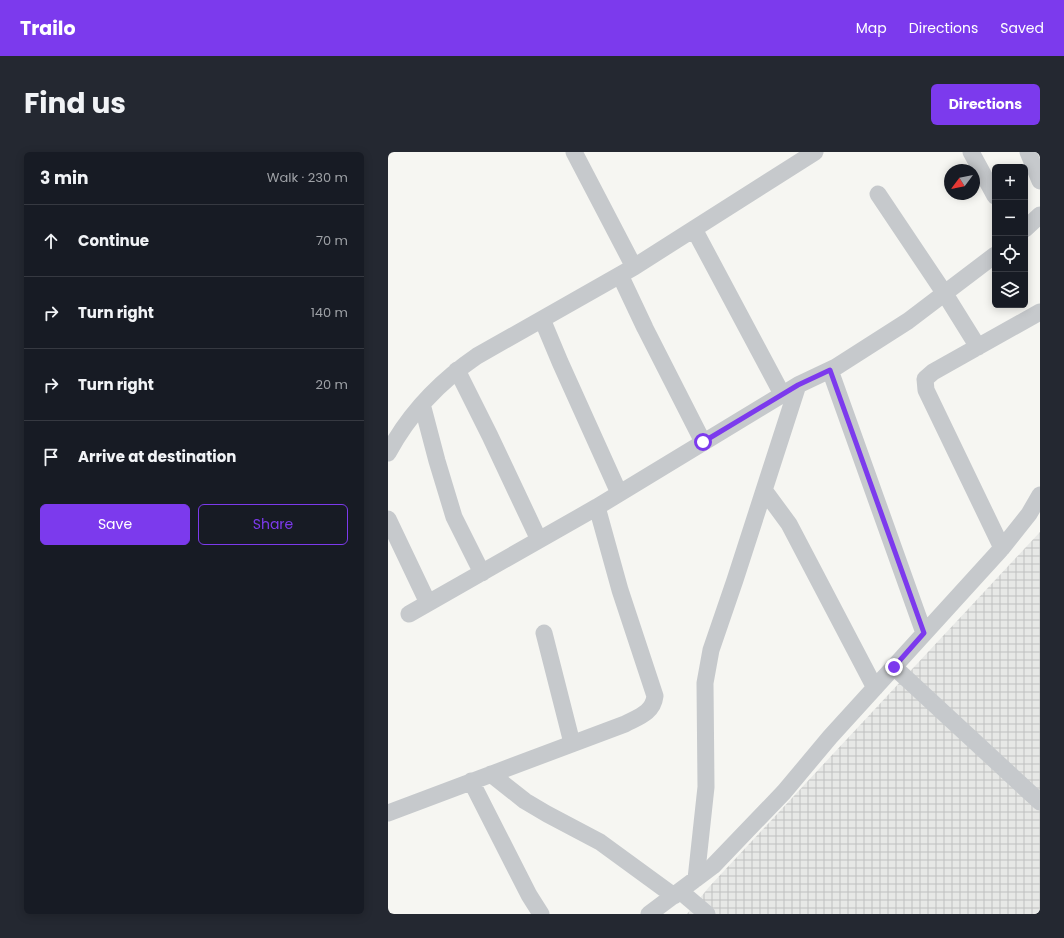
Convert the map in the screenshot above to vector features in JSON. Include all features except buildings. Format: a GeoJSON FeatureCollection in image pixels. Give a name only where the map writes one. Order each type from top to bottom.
{"type":"FeatureCollection","features":[{"type":"Feature","properties":{"kind":"street"},"geometry":{"type":"LineString","coordinates":[[574,152],[627,271],[645,328],[703,442]]}},
{"type":"Feature","properties":{"kind":"street"},"geometry":{"type":"LineString","coordinates":[[389,449],[409,418],[457,370],[478,356],[627,271],[815,152]]}},
{"type":"Feature","properties":{"kind":"street"},"geometry":{"type":"LineString","coordinates":[[971,152],[992,190]]}},
{"type":"Feature","properties":{"kind":"street"},"geometry":{"type":"LineString","coordinates":[[1028,152],[1040,181]]}},
{"type":"Feature","properties":{"kind":"street"},"geometry":{"type":"LineString","coordinates":[[878,194],[945,294],[978,347]]}},
{"type":"Feature","properties":{"kind":"street"},"geometry":{"type":"LineString","coordinates":[[694,229],[782,394]]}},
{"type":"Feature","properties":{"kind":"street"},"geometry":{"type":"LineString","coordinates":[[409,614],[597,507],[782,394],[830,370],[908,321],[992,257]]}},
{"type":"Feature","properties":{"kind":"street"},"geometry":{"type":"LineString","coordinates":[[1002,548],[926,390],[925,379],[933,372],[1040,312]]}},
{"type":"Feature","properties":{"kind":"street"},"geometry":{"type":"LineString","coordinates":[[542,319],[619,493]]}},
{"type":"Feature","properties":{"kind":"street"},"geometry":{"type":"LineString","coordinates":[[457,370],[490,436],[538,540]]}},
{"type":"Feature","properties":{"kind":"street"},"geometry":{"type":"LineString","coordinates":[[830,370],[924,633]]}},
{"type":"Feature","properties":{"kind":"street"},"geometry":{"type":"LineString","coordinates":[[696,879],[706,787],[705,683],[711,650],[798,385]]}},
{"type":"Feature","properties":{"kind":"street"},"geometry":{"type":"LineString","coordinates":[[422,404],[437,461],[454,516],[482,573]]}},
{"type":"Feature","properties":{"kind":"street"},"geometry":{"type":"LineString","coordinates":[[764,490],[789,524],[875,688]]}},
{"type":"Feature","properties":{"kind":"street"},"geometry":{"type":"LineString","coordinates":[[649,914],[713,866],[784,792],[830,737],[1002,548],[1029,514],[1040,495]]}},
{"type":"Feature","properties":{"kind":"street"},"geometry":{"type":"LineString","coordinates":[[388,813],[625,724],[647,713],[654,703],[655,696],[620,590],[597,507]]}},
{"type":"Feature","properties":{"kind":"street"},"geometry":{"type":"LineString","coordinates":[[388,519],[428,603]]}},
{"type":"Feature","properties":{"kind":"street"},"geometry":{"type":"LineString","coordinates":[[544,633],[572,743]]}},
{"type":"Feature","properties":{"kind":"street"},"geometry":{"type":"LineString","coordinates":[[894,667],[1040,802]]}},
{"type":"Feature","properties":{"kind":"street"},"geometry":{"type":"LineString","coordinates":[[491,774],[525,801],[600,842],[708,914]]}},
{"type":"Feature","properties":{"kind":"street"},"geometry":{"type":"LineString","coordinates":[[471,781],[522,881],[541,914]]}},
{"type":"Feature","properties":{"kind":"shaded area"},"geometry":{"type":"Polygon","coordinates":[[[1040,532],[1040,914],[687,914],[709,887],[1040,532]]]}},
{"type":"Feature","properties":{"kind":"route"},"geometry":{"type":"LineString","coordinates":[[703,442],[798,385],[830,370],[924,633],[894,667]]}}]}
